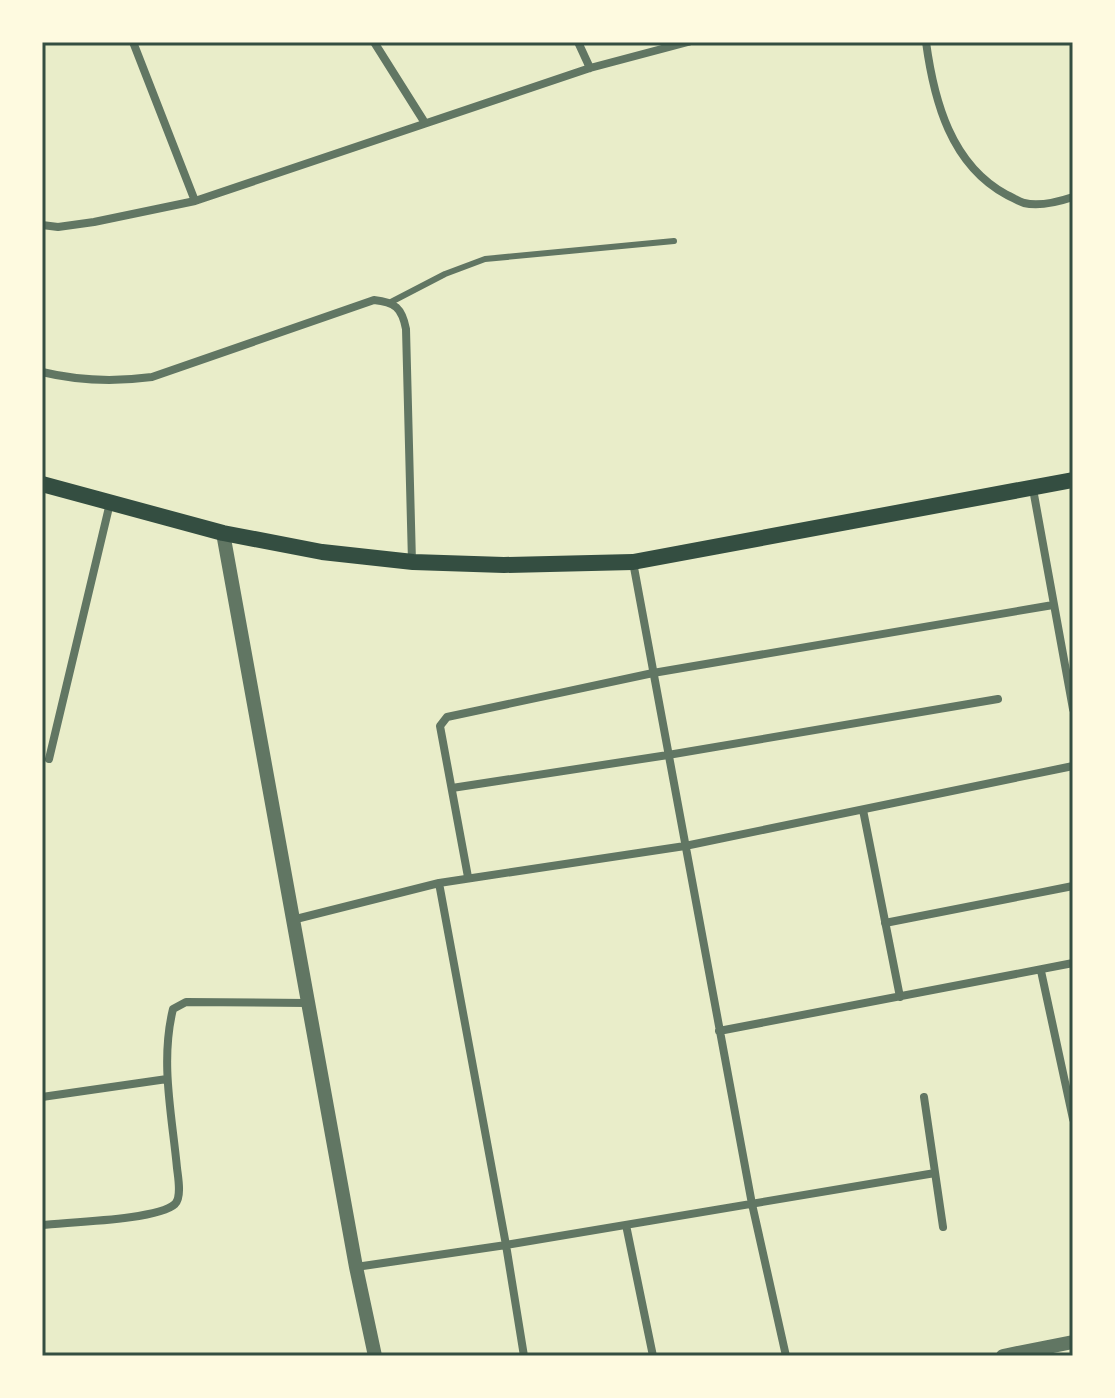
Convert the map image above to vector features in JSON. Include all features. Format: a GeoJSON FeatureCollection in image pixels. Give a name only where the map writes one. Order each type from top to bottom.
{"type":"FeatureCollection","features":[{"type":"Feature","properties":{"kind":"main road"},"geometry":{"type":"LineString","coordinates":[[42,484],[223,533],[322,552],[413,562],[504,565],[633,562],[1073,480]]}},
{"type":"Feature","properties":{"kind":"street"},"geometry":{"type":"LineString","coordinates":[[133,42],[195,201]]}},
{"type":"Feature","properties":{"kind":"street"},"geometry":{"type":"LineString","coordinates":[[374,42],[425,123]]}},
{"type":"Feature","properties":{"kind":"street"},"geometry":{"type":"LineString","coordinates":[[578,42],[590,68]]}},
{"type":"Feature","properties":{"kind":"street"},"geometry":{"type":"LineString","coordinates":[[42,225],[58,227],[94,222],[195,201],[590,68],[688,42]]}},
{"type":"Feature","properties":{"kind":"street"},"geometry":{"type":"LineString","coordinates":[[926,42],[934,87],[952,141],[967,163],[992,187],[1023,203],[1052,203],[1073,197]]}},
{"type":"Feature","properties":{"kind":"street"},"geometry":{"type":"LineString","coordinates":[[42,372],[82,380],[122,381],[152,377],[374,300],[391,302],[403,311],[406,329],[413,562]]}},
{"type":"Feature","properties":{"kind":"street"},"geometry":{"type":"LineString","coordinates":[[1033,489],[1073,709]]}},
{"type":"Feature","properties":{"kind":"street"},"geometry":{"type":"LineString","coordinates":[[49,759],[110,503]]}},
{"type":"Feature","properties":{"kind":"street"},"geometry":{"type":"LineString","coordinates":[[223,533],[307,1003],[375,1356]]}},
{"type":"Feature","properties":{"kind":"street"},"geometry":{"type":"LineString","coordinates":[[633,562],[752,1204],[786,1356]]}},
{"type":"Feature","properties":{"kind":"street"},"geometry":{"type":"LineString","coordinates":[[468,877],[440,726],[447,717],[653,673],[1053,605]]}},
{"type":"Feature","properties":{"kind":"street"},"geometry":{"type":"LineString","coordinates":[[452,788],[998,699]]}},
{"type":"Feature","properties":{"kind":"street"},"geometry":{"type":"LineString","coordinates":[[292,920],[468,877],[685,846],[1073,766]]}},
{"type":"Feature","properties":{"kind":"street"},"geometry":{"type":"LineString","coordinates":[[863,810],[900,997]]}},
{"type":"Feature","properties":{"kind":"street"},"geometry":{"type":"LineString","coordinates":[[439,883],[524,1356]]}},
{"type":"Feature","properties":{"kind":"street"},"geometry":{"type":"LineString","coordinates":[[885,923],[1073,886]]}},
{"type":"Feature","properties":{"kind":"street"},"geometry":{"type":"LineString","coordinates":[[719,1031],[1073,963]]}},
{"type":"Feature","properties":{"kind":"street"},"geometry":{"type":"LineString","coordinates":[[1041,971],[1073,1119]]}},
{"type":"Feature","properties":{"kind":"street"},"geometry":{"type":"LineString","coordinates":[[42,1225],[152,1214],[175,1204],[178,1178],[167,1079],[173,1009],[186,1002],[307,1003]]}},
{"type":"Feature","properties":{"kind":"street"},"geometry":{"type":"LineString","coordinates":[[42,1097],[167,1079]]}},
{"type":"Feature","properties":{"kind":"street"},"geometry":{"type":"LineString","coordinates":[[924,1097],[943,1227]]}},
{"type":"Feature","properties":{"kind":"street"},"geometry":{"type":"LineString","coordinates":[[356,1267],[935,1173]]}},
{"type":"Feature","properties":{"kind":"street"},"geometry":{"type":"LineString","coordinates":[[626,1225],[653,1356]]}},
{"type":"Feature","properties":{"kind":"street"},"geometry":{"type":"LineString","coordinates":[[1003,1356],[1073,1342]]}},
{"type":"Feature","properties":{"kind":"lane"},"geometry":{"type":"LineString","coordinates":[[391,302],[445,274],[485,259],[674,241]]}}]}
